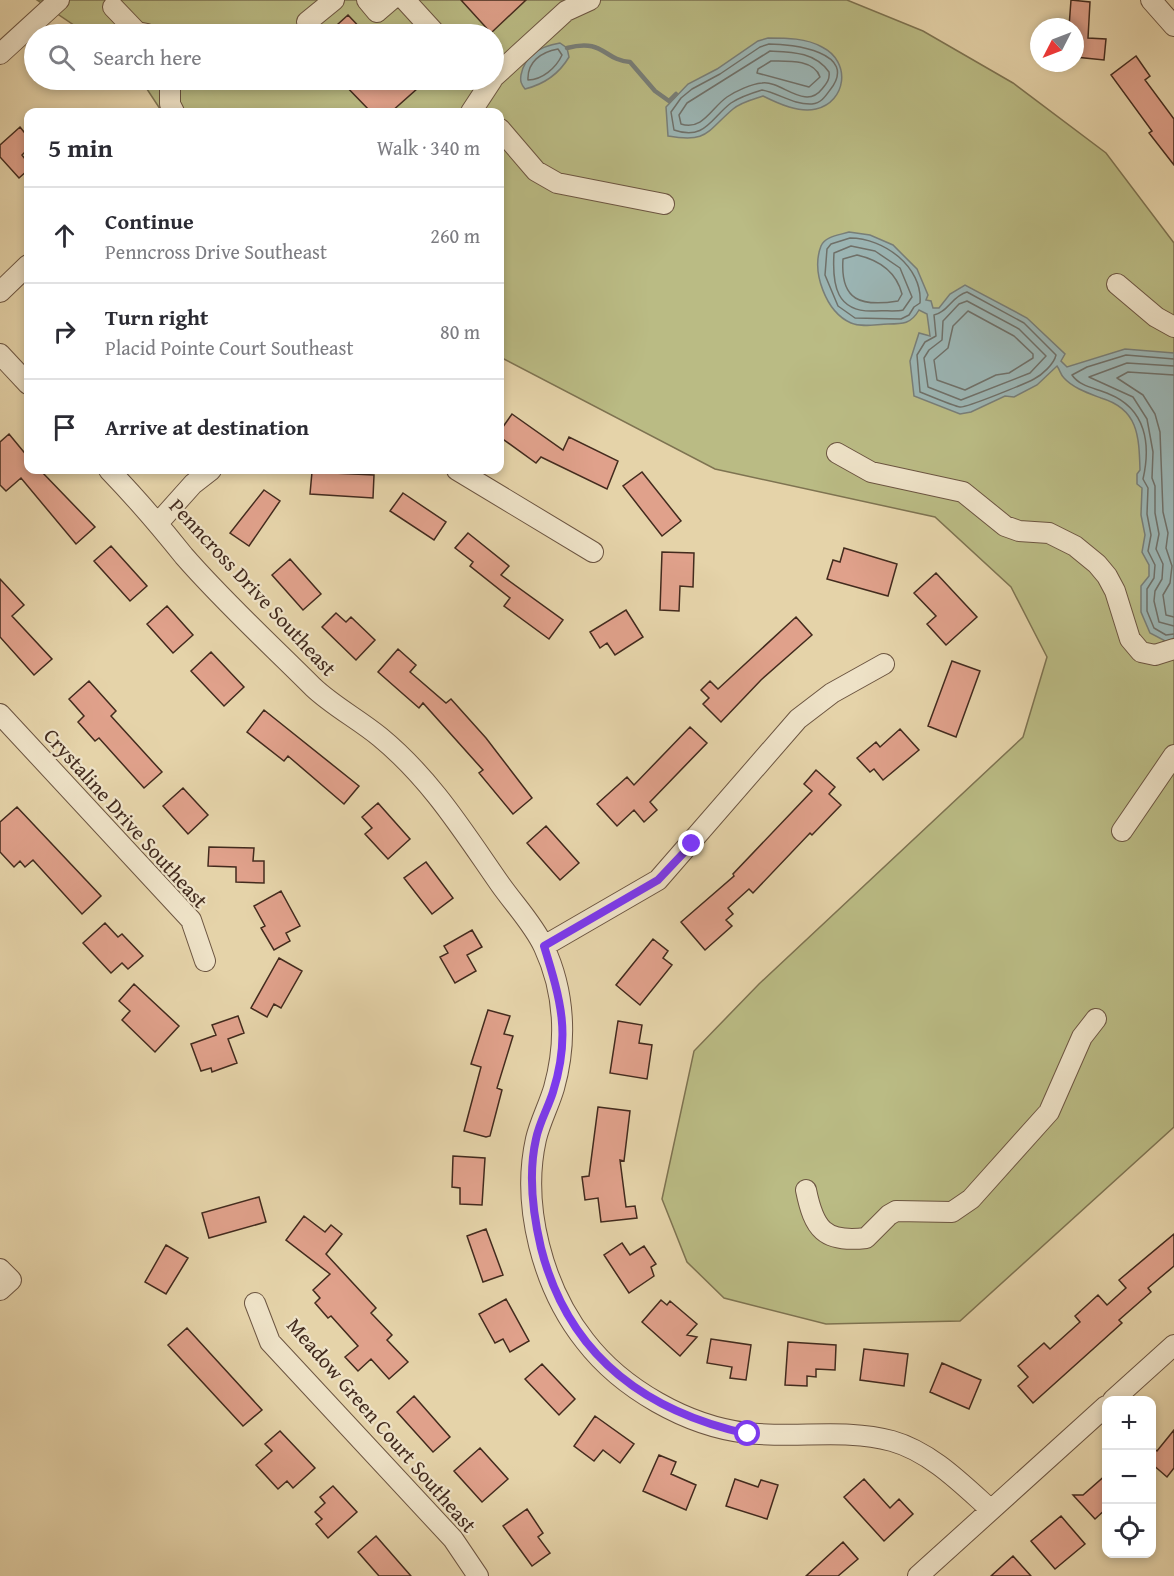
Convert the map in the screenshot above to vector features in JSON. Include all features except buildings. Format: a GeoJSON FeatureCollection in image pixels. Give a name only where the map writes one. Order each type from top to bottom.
{"type":"FeatureCollection","features":[{"type":"Feature","properties":{"kind":"street"},"geometry":{"type":"LineString","coordinates":[[33,24],[59,0]]}},
{"type":"Feature","properties":{"kind":"street"},"geometry":{"type":"LineString","coordinates":[[307,22],[334,0]]}},
{"type":"Feature","properties":{"kind":"street"},"geometry":{"type":"LineString","coordinates":[[367,0],[377,12],[391,0]]}},
{"type":"Feature","properties":{"kind":"street"},"geometry":{"type":"LineString","coordinates":[[405,0],[427,24]]}},
{"type":"Feature","properties":{"kind":"street"},"geometry":{"type":"LineString","coordinates":[[504,69],[566,11],[590,0]]}},
{"type":"Feature","properties":{"kind":"street"},"geometry":{"type":"LineString","coordinates":[[1151,0],[1174,26]]}},
{"type":"Feature","properties":{"kind":"street"},"geometry":{"type":"LineString","coordinates":[[113,7],[129,24]]}},
{"type":"Feature","properties":{"kind":"street"},"geometry":{"type":"LineString","coordinates":[[0,54],[24,32]]}},
{"type":"Feature","properties":{"kind":"street"},"geometry":{"type":"LineString","coordinates":[[170,90],[172,108]]}},
{"type":"Feature","properties":{"kind":"street"},"geometry":{"type":"LineString","coordinates":[[474,108],[485,90]]}},
{"type":"Feature","properties":{"kind":"street"},"geometry":{"type":"LineString","coordinates":[[487,90],[484,100],[487,108]]}},
{"type":"Feature","properties":{"kind":"street"},"geometry":{"type":"LineString","coordinates":[[504,134],[536,171],[557,183],[664,204]]}},
{"type":"Feature","properties":{"kind":"street"},"geometry":{"type":"LineString","coordinates":[[0,292],[24,269]]}},
{"type":"Feature","properties":{"kind":"street"},"geometry":{"type":"LineString","coordinates":[[1117,284],[1156,317],[1174,327]]}},
{"type":"Feature","properties":{"kind":"street"},"geometry":{"type":"LineString","coordinates":[[0,354],[24,380]]}},
{"type":"Feature","properties":{"kind":"street"},"geometry":{"type":"LineString","coordinates":[[837,453],[872,472],[963,492],[1005,526],[1019,531],[1048,533],[1067,542],[1089,556],[1107,576],[1115,591],[1130,639],[1141,651],[1155,655],[1174,649]]}},
{"type":"Feature","properties":{"kind":"street","name":"Penncross Drive Southeast"},"geometry":{"type":"LineString","coordinates":[[113,474],[159,522],[185,556],[324,697],[380,736],[429,783],[544,946],[562,1010],[563,1050],[553,1091],[536,1140],[533,1181],[534,1221],[546,1268],[560,1303],[585,1342],[618,1377],[664,1406],[714,1426],[748,1434],[828,1432],[895,1442],[947,1470],[992,1510]]}},
{"type":"Feature","properties":{"kind":"street"},"geometry":{"type":"LineString","coordinates":[[159,522],[193,484],[206,474]]}},
{"type":"Feature","properties":{"kind":"street"},"geometry":{"type":"LineString","coordinates":[[464,474],[593,552]]}},
{"type":"Feature","properties":{"kind":"street"},"geometry":{"type":"LineString","coordinates":[[544,946],[658,880],[798,719],[832,693],[884,664]]}},
{"type":"Feature","properties":{"kind":"street","name":"Crystaline Drive Southeast"},"geometry":{"type":"LineString","coordinates":[[0,714],[191,921],[205,961]]}},
{"type":"Feature","properties":{"kind":"street"},"geometry":{"type":"LineString","coordinates":[[1122,831],[1174,755]]}},
{"type":"Feature","properties":{"kind":"street"},"geometry":{"type":"LineString","coordinates":[[806,1190],[819,1229],[827,1235],[847,1240],[866,1238],[882,1221],[896,1211],[952,1212],[975,1195],[992,1173],[1049,1112],[1082,1038],[1096,1019]]}},
{"type":"Feature","properties":{"kind":"street"},"geometry":{"type":"LineString","coordinates":[[0,1269],[11,1280],[0,1290]]}},
{"type":"Feature","properties":{"kind":"street","name":"Meadow Green Court Southeast"},"geometry":{"type":"LineString","coordinates":[[255,1303],[270,1342],[453,1539],[478,1576]]}},
{"type":"Feature","properties":{"kind":"street"},"geometry":{"type":"LineString","coordinates":[[1118,1396],[1174,1345]]}},
{"type":"Feature","properties":{"kind":"street"},"geometry":{"type":"LineString","coordinates":[[918,1576],[1102,1411]]}},
{"type":"Feature","properties":{"kind":"green space"},"geometry":{"type":"Polygon","coordinates":[[[37,0],[847,0],[923,31],[1013,83],[1106,153],[1174,243],[1174,1127],[960,1321],[826,1324],[724,1298],[687,1262],[662,1199],[694,1051],[759,984],[1023,737],[1047,657],[1011,587],[935,517],[715,469],[504,359],[504,108],[159,108],[148,90],[504,90],[504,24],[72,24],[37,0]]]}},
{"type":"Feature","properties":{"kind":"water"},"geometry":{"type":"Polygon","coordinates":[[[768,38],[803,40],[822,47],[832,54],[838,62],[842,81],[834,98],[826,105],[816,109],[803,110],[782,105],[763,96],[736,107],[699,137],[668,136],[666,107],[688,84],[717,69],[758,41],[768,38]]]}},
{"type":"Feature","properties":{"kind":"water"},"geometry":{"type":"Polygon","coordinates":[[[560,43],[567,48],[569,57],[565,63],[551,78],[525,89],[521,75],[530,56],[546,46],[560,43]]]}},
{"type":"Feature","properties":{"kind":"water"},"geometry":{"type":"Polygon","coordinates":[[[849,232],[870,235],[893,245],[917,269],[928,295],[926,300],[931,301],[933,308],[939,308],[950,294],[965,285],[1027,318],[1065,354],[1061,361],[1067,367],[1125,349],[1174,353],[1174,638],[1167,642],[1150,633],[1141,612],[1141,586],[1149,576],[1149,565],[1142,552],[1145,535],[1141,515],[1142,488],[1137,484],[1137,474],[1140,470],[1139,446],[1134,425],[1129,416],[1113,403],[1072,385],[1057,366],[1037,385],[1014,397],[1005,396],[971,412],[960,414],[914,396],[910,361],[919,333],[930,336],[927,314],[919,310],[910,321],[902,323],[865,326],[855,324],[842,318],[834,310],[823,290],[818,267],[821,246],[829,238],[849,232]]]}},
{"type":"Feature","properties":{"kind":"waterway"},"geometry":{"type":"LineString","coordinates":[[567,48],[589,46],[614,58],[630,62],[655,91],[669,101],[676,94]]}},
{"type":"Feature","properties":{"kind":"route"},"geometry":{"type":"LineString","coordinates":[[692,844],[658,880],[544,946],[562,1010],[563,1050],[553,1091],[536,1140],[533,1181],[534,1221],[546,1268],[560,1303],[585,1342],[618,1377],[664,1406],[714,1426],[748,1434]]}}]}
